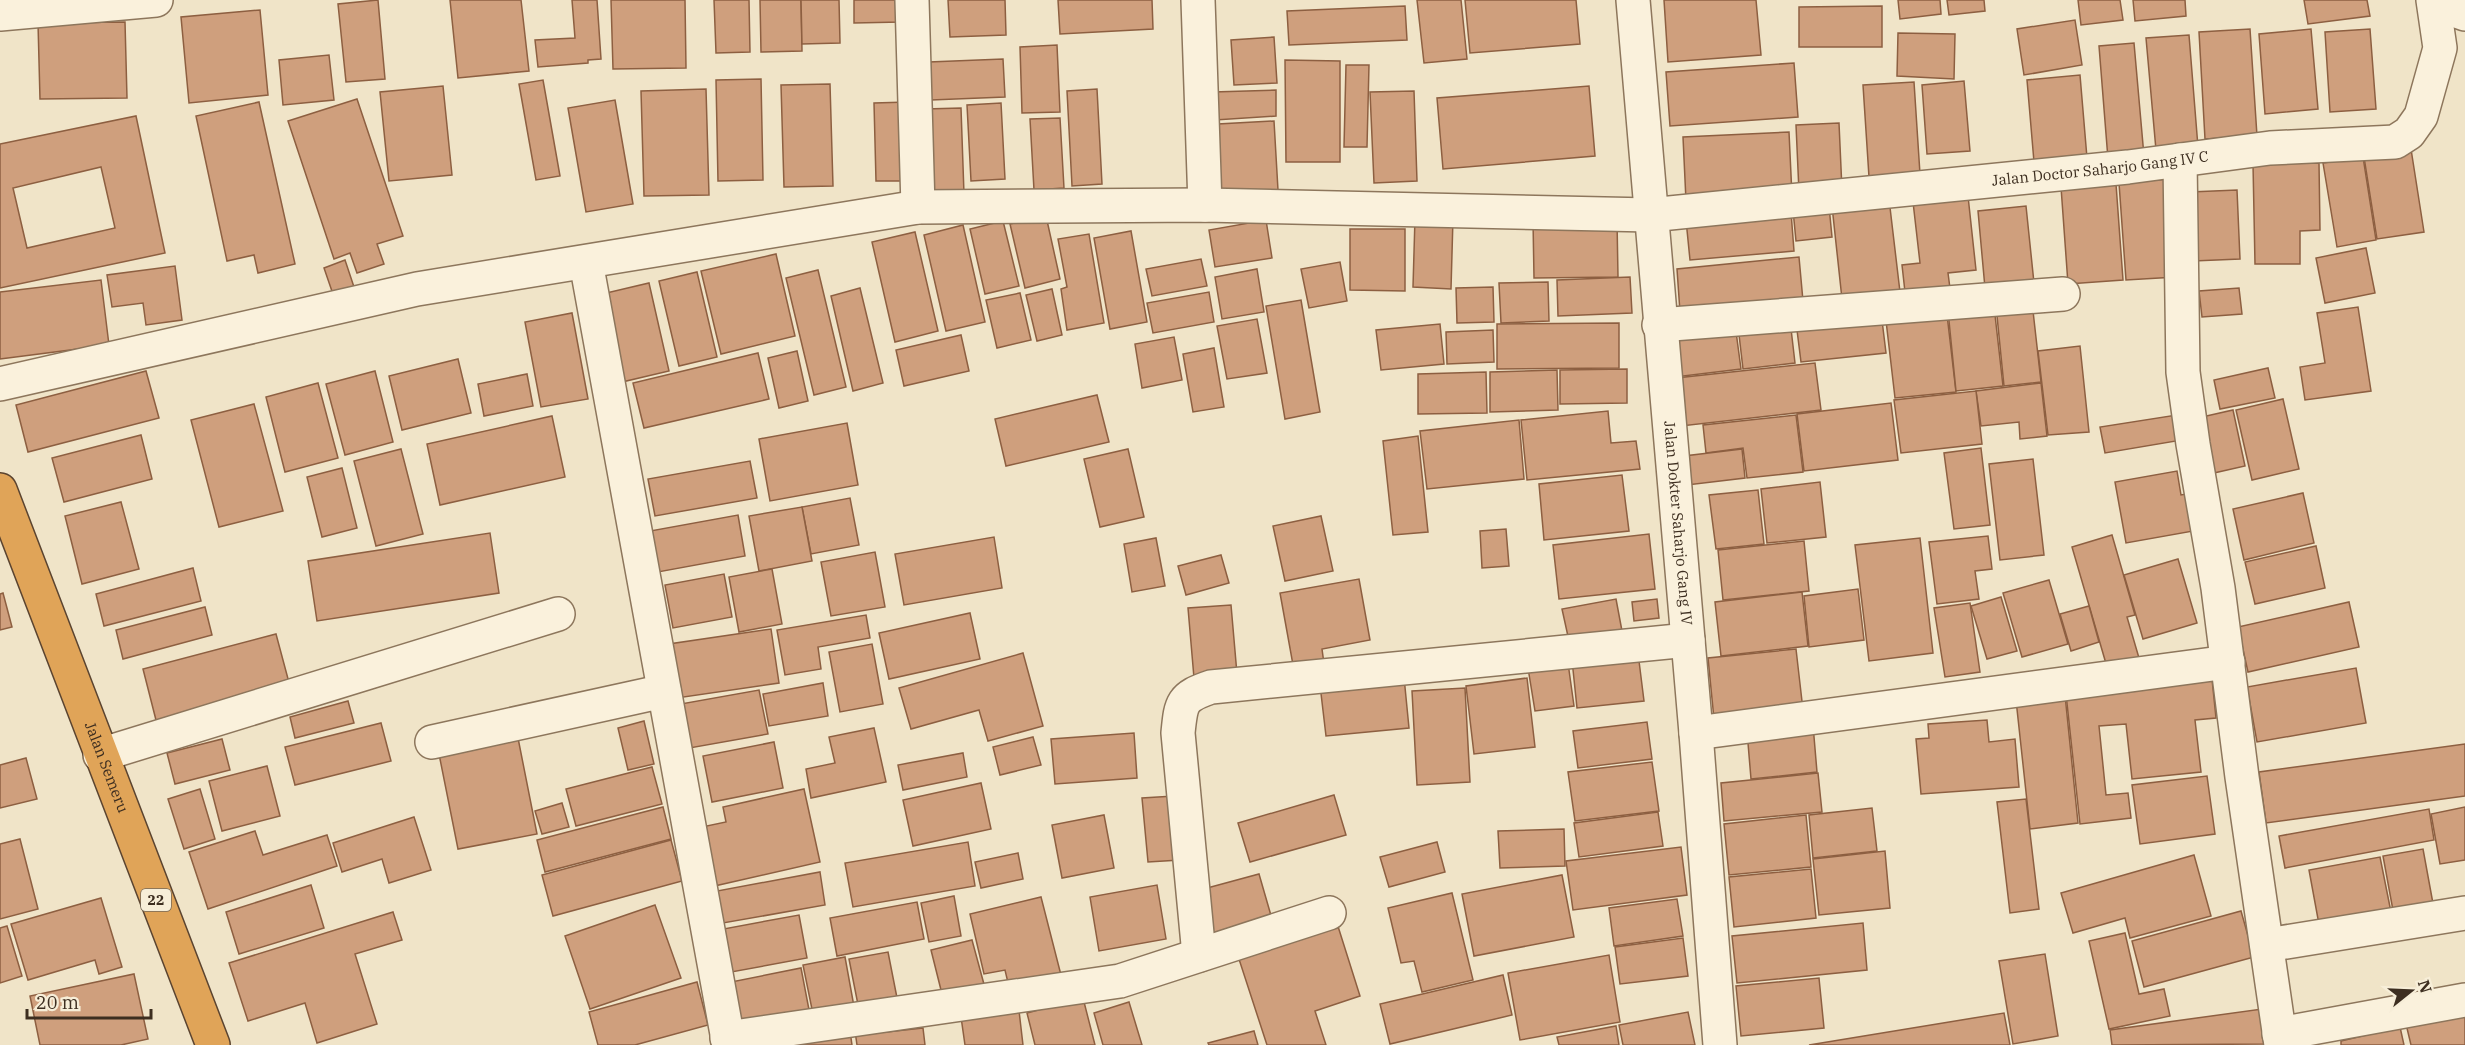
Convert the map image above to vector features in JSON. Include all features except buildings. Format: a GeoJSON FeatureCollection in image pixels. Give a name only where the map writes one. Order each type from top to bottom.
{"type":"FeatureCollection","features":[{"type":"Feature","properties":{"kind":"highway","name":"Jalan Semeru"},"geometry":{"type":"LineString","coordinates":[[0,490],[213,1045]]}},
{"type":"Feature","properties":{"kind":"street"},"geometry":{"type":"LineString","coordinates":[[0,14],[156,0]]}},
{"type":"Feature","properties":{"kind":"street"},"geometry":{"type":"LineString","coordinates":[[912,0],[918,207]]}},
{"type":"Feature","properties":{"kind":"street"},"geometry":{"type":"LineString","coordinates":[[1198,0],[1205,206]]}},
{"type":"Feature","properties":{"kind":"street","name":"Jalan Dokter Saharjo Gang IV"},"geometry":{"type":"LineString","coordinates":[[1633,0],[1659,326],[1696,733],[1720,1045]]}},
{"type":"Feature","properties":{"kind":"street"},"geometry":{"type":"LineString","coordinates":[[2433,1],[2465,14]]}},
{"type":"Feature","properties":{"kind":"street","name":"Jalan Doctor Saharjo Gang IV C"},"geometry":{"type":"LineString","coordinates":[[0,384],[417,289],[918,207],[1205,206],[1650,214],[2180,160],[2270,148],[2395,141],[2409,133],[2421,116],[2440,48],[2433,1]]}},
{"type":"Feature","properties":{"kind":"street"},"geometry":{"type":"LineString","coordinates":[[2180,160],[2184,372],[2193,444],[2218,588],[2241,777],[2280,1040],[2465,1000]]}},
{"type":"Feature","properties":{"kind":"street"},"geometry":{"type":"LineString","coordinates":[[586,262],[728,1042],[1120,981],[1329,913]]}},
{"type":"Feature","properties":{"kind":"street"},"geometry":{"type":"LineString","coordinates":[[1659,326],[2063,294]]}},
{"type":"Feature","properties":{"kind":"street"},"geometry":{"type":"LineString","coordinates":[[100,754],[558,614]]}},
{"type":"Feature","properties":{"kind":"street"},"geometry":{"type":"LineString","coordinates":[[1199,955],[1178,733],[1181,706],[1192,693],[1211,687],[1688,640]]}},
{"type":"Feature","properties":{"kind":"street"},"geometry":{"type":"LineString","coordinates":[[1696,733],[2228,662]]}},
{"type":"Feature","properties":{"kind":"street"},"geometry":{"type":"LineString","coordinates":[[432,742],[664,691]]}},
{"type":"Feature","properties":{"kind":"street"},"geometry":{"type":"LineString","coordinates":[[2266,945],[2465,913]]}}]}
